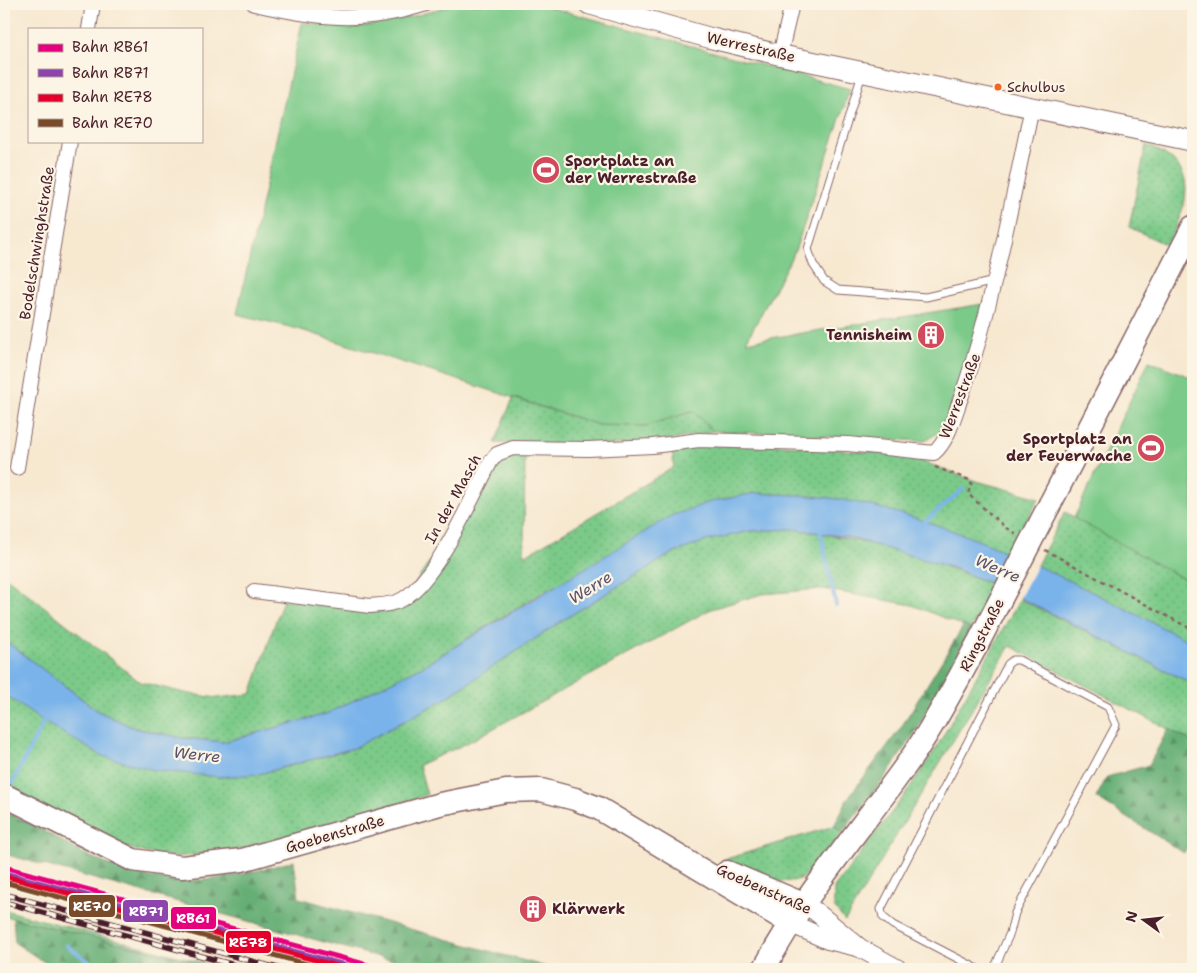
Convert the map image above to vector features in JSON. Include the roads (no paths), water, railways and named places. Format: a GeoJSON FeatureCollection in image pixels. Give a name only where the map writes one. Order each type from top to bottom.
{"type":"FeatureCollection","features":[{"type":"Feature","properties":{"kind":"main road","name":"Werrestraße"},"geometry":{"type":"LineString","coordinates":[[589,4],[701,36],[780,54],[1193,141]]}},
{"type":"Feature","properties":{"kind":"main road","name":"Ringstraße"},"geometry":{"type":"LineString","coordinates":[[764,969],[790,923],[898,778],[954,688],[1193,228]]}},
{"type":"Feature","properties":{"kind":"main road","name":"Goebenstraße"},"geometry":{"type":"LineString","coordinates":[[8,798],[111,851],[133,860],[167,867],[208,866],[242,860],[480,794],[522,789],[542,790],[598,808],[790,923]]}},
{"type":"Feature","properties":{"kind":"main road","name":"Goebenstraße"},"geometry":{"type":"LineString","coordinates":[[660,844],[803,904]]}},
{"type":"Feature","properties":{"kind":"street"},"geometry":{"type":"LineString","coordinates":[[89,28],[93,4]]}},
{"type":"Feature","properties":{"kind":"street"},"geometry":{"type":"LineString","coordinates":[[254,4],[306,15],[351,18],[407,10],[426,4]]}},
{"type":"Feature","properties":{"kind":"street"},"geometry":{"type":"LineString","coordinates":[[780,54],[792,4]]}},
{"type":"Feature","properties":{"kind":"street","name":"Werrestraße"},"geometry":{"type":"LineString","coordinates":[[699,440],[848,444],[934,453],[940,448],[954,418],[979,346],[995,281],[1032,107]]}},
{"type":"Feature","properties":{"kind":"street","name":"Bodelschwinghstraße"},"geometry":{"type":"LineString","coordinates":[[17,468],[70,142]]}},
{"type":"Feature","properties":{"kind":"street","name":"In der Masch"},"geometry":{"type":"LineString","coordinates":[[254,591],[339,604],[387,605],[404,599],[426,578],[439,558],[491,461],[503,450],[513,448],[588,450],[653,446],[699,440]]}},
{"type":"Feature","properties":{"kind":"street","name":"Goebenstraße"},"geometry":{"type":"LineString","coordinates":[[803,904],[833,925],[860,948],[898,969]]}},
{"type":"Feature","properties":{"kind":"street","name":"Goebenstraße"},"geometry":{"type":"LineString","coordinates":[[790,923],[828,940],[860,948]]}},
{"type":"Feature","properties":{"kind":"lane"},"geometry":{"type":"LineString","coordinates":[[863,72],[808,249],[813,264],[824,281],[838,290],[879,294],[926,297],[978,283],[995,281]]}},
{"type":"Feature","properties":{"kind":"lane"},"geometry":{"type":"LineString","coordinates":[[978,969],[893,925],[883,917],[881,909],[1008,664],[1013,660],[1019,660],[1108,707],[1116,725],[1015,913],[1010,933],[994,969]]}},
{"type":"Feature","properties":{"kind":"water","name":"Werre"},"geometry":{"type":"Polygon","coordinates":[[[756,493],[830,498],[854,502],[899,513],[986,543],[1070,581],[1193,643],[1193,684],[994,585],[953,568],[847,537],[793,529],[750,531],[706,541],[671,554],[566,618],[443,700],[354,748],[259,774],[220,777],[154,770],[102,756],[42,721],[4,694],[4,640],[98,711],[134,728],[182,738],[224,742],[326,714],[423,666],[671,516],[710,502],[756,493]]]}},
{"type":"Feature","properties":{"kind":"waterway"},"geometry":{"type":"LineString","coordinates":[[921,525],[963,489]]}},
{"type":"Feature","properties":{"kind":"waterway"},"geometry":{"type":"LineString","coordinates":[[820,529],[836,605]]}},
{"type":"Feature","properties":{"kind":"waterway"},"geometry":{"type":"LineString","coordinates":[[12,784],[45,719]]}},
{"type":"Feature","properties":{"kind":"waterway"},"geometry":{"type":"LineString","coordinates":[[66,945],[99,969]]}},
{"type":"Feature","properties":{"kind":"railway"},"geometry":{"type":"LineString","coordinates":[[4,894],[281,969]]}},
{"type":"Feature","properties":{"kind":"railway"},"geometry":{"type":"LineString","coordinates":[[4,902],[249,969]]}},
{"type":"Feature","properties":{"kind":"rail line","name":"RB61"},"geometry":{"type":"LineString","coordinates":[[4,867],[383,969]]}},
{"type":"Feature","properties":{"kind":"rail line","name":"RB71"},"geometry":{"type":"LineString","coordinates":[[4,873],[360,969]]}},
{"type":"Feature","properties":{"kind":"rail line","name":"RE78"},"geometry":{"type":"LineString","coordinates":[[4,876],[348,969]]}},
{"type":"Feature","properties":{"kind":"rail line","name":"RE70"},"geometry":{"type":"LineString","coordinates":[[4,882],[325,969]]}},
{"type":"Feature","properties":{"kind":"place","name":"Schulbus"},"geometry":{"type":"Point","coordinates":[998,87]}},
{"type":"Feature","properties":{"kind":"place","name":"Sportplatz an der Werrestraße"},"geometry":{"type":"Point","coordinates":[546,170]}},
{"type":"Feature","properties":{"kind":"place","name":"Tennisheim"},"geometry":{"type":"Point","coordinates":[931,335]}},
{"type":"Feature","properties":{"kind":"place","name":"Sportplatz an der Feuerwache"},"geometry":{"type":"Point","coordinates":[1151,448]}},
{"type":"Feature","properties":{"kind":"place","name":"Klärwerk"},"geometry":{"type":"Point","coordinates":[533,909]}}]}
